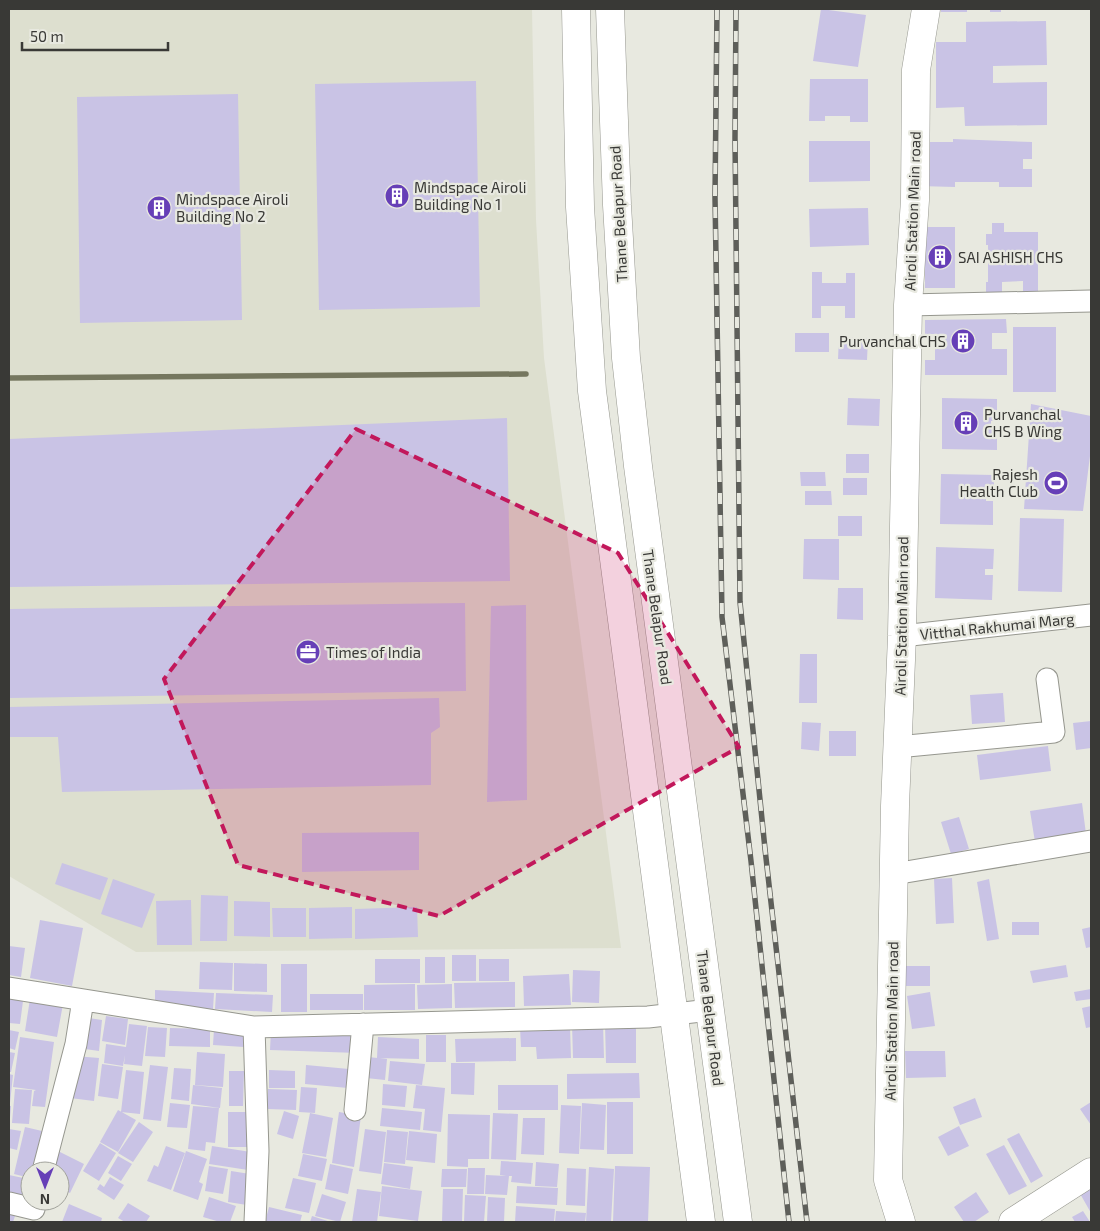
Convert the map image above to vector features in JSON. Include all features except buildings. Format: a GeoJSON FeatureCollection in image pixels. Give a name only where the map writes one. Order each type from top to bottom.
{"type":"FeatureCollection","features":[{"type":"Feature","properties":{"kind":"main road"},"geometry":{"type":"LineString","coordinates":[[576,9],[580,207],[592,391],[701,1222]]}},
{"type":"Feature","properties":{"kind":"main road","name":"Thane Belapur Road"},"geometry":{"type":"LineString","coordinates":[[610,9],[616,205],[626,358],[638,466],[738,1222]]}},
{"type":"Feature","properties":{"kind":"main road","name":"Airoli Station Main road"},"geometry":{"type":"LineString","coordinates":[[901,1222],[888,1180],[894,874],[902,636],[908,305],[915,200],[916,70],[926,9]]}},
{"type":"Feature","properties":{"kind":"main road"},"geometry":{"type":"LineString","coordinates":[[1013,1222],[1091,1172]]}},
{"type":"Feature","properties":{"kind":"street"},"geometry":{"type":"LineString","coordinates":[[908,305],[1091,301]]}},
{"type":"Feature","properties":{"kind":"street","name":"Vitthal Rakhumai Marg"},"geometry":{"type":"LineString","coordinates":[[902,636],[1091,615]]}},
{"type":"Feature","properties":{"kind":"street"},"geometry":{"type":"LineString","coordinates":[[898,747],[1054,732],[1047,679]]}},
{"type":"Feature","properties":{"kind":"street"},"geometry":{"type":"LineString","coordinates":[[894,874],[1091,841]]}},
{"type":"Feature","properties":{"kind":"street"},"geometry":{"type":"LineString","coordinates":[[9,988],[254,1027],[674,1015],[710,1010]]}},
{"type":"Feature","properties":{"kind":"street"},"geometry":{"type":"LineString","coordinates":[[46,1161],[76,1044],[83,1000]]}},
{"type":"Feature","properties":{"kind":"street"},"geometry":{"type":"LineString","coordinates":[[355,1110],[363,1024]]}},
{"type":"Feature","properties":{"kind":"street"},"geometry":{"type":"LineString","coordinates":[[254,1027],[258,1151],[255,1222]]}},
{"type":"Feature","properties":{"kind":"highlighted area"},"geometry":{"type":"Polygon","coordinates":[[[356,429],[618,553],[739,747],[439,916],[238,865],[164,679],[356,429]]]}},
{"type":"Feature","properties":{"kind":"shaded area"},"geometry":{"type":"Polygon","coordinates":[[[9,9],[532,9],[536,220],[544,358],[621,948],[136,952],[9,876],[9,9]]]}},
{"type":"Feature","properties":{"kind":"waterway"},"geometry":{"type":"LineString","coordinates":[[9,378],[526,374]]}},
{"type":"Feature","properties":{"kind":"railway"},"geometry":{"type":"LineString","coordinates":[[717,9],[715,197],[722,617],[751,861],[789,1222]]}},
{"type":"Feature","properties":{"kind":"railway"},"geometry":{"type":"LineString","coordinates":[[736,9],[735,138],[740,602],[765,849],[807,1222]]}},
{"type":"Feature","properties":{"kind":"place","name":"Mindspace Airoli Building No 1"},"geometry":{"type":"Point","coordinates":[397,196]}},
{"type":"Feature","properties":{"kind":"place","name":"Mindspace Airoli Building No 2"},"geometry":{"type":"Point","coordinates":[159,208]}},
{"type":"Feature","properties":{"kind":"place","name":"SAI ASHISH CHS"},"geometry":{"type":"Point","coordinates":[940,257]}},
{"type":"Feature","properties":{"kind":"place","name":"Purvanchal CHS"},"geometry":{"type":"Point","coordinates":[963,341]}},
{"type":"Feature","properties":{"kind":"place","name":"Purvanchal CHS B Wing"},"geometry":{"type":"Point","coordinates":[966,423]}},
{"type":"Feature","properties":{"kind":"place","name":"Rajesh Health Club"},"geometry":{"type":"Point","coordinates":[1056,483]}},
{"type":"Feature","properties":{"kind":"place","name":"Times of India"},"geometry":{"type":"Point","coordinates":[308,652]}}]}
